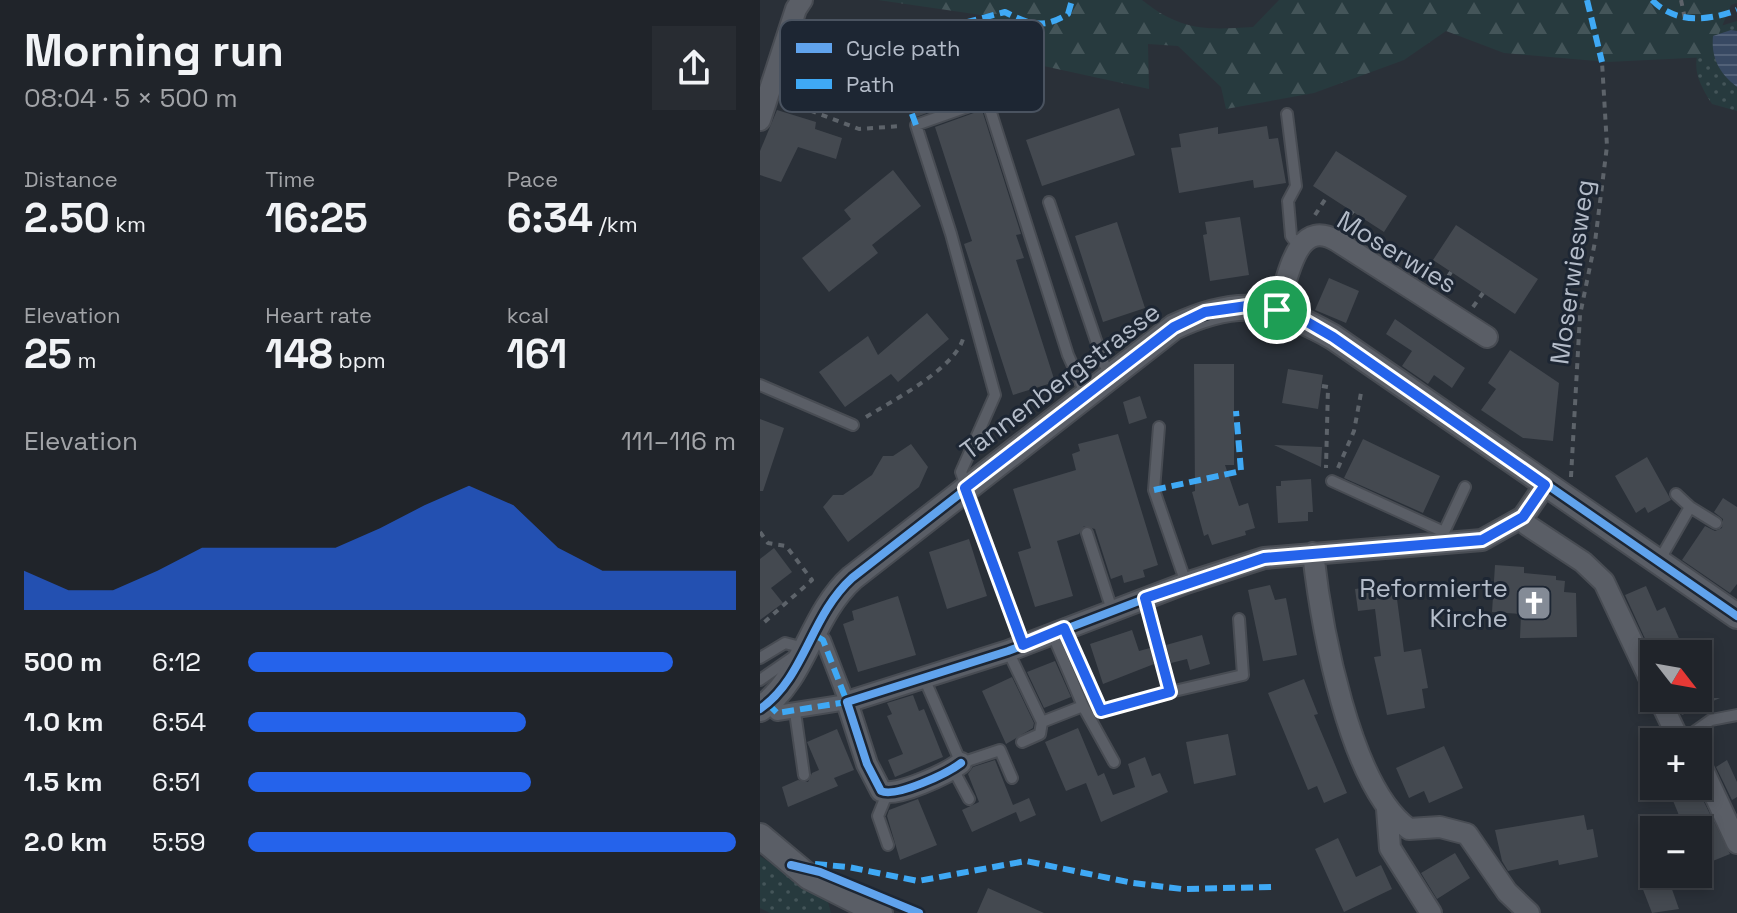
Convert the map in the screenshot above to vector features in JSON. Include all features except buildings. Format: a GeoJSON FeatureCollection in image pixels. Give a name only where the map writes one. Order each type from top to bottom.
{"type":"FeatureCollection","features":[{"type":"Feature","properties":{"kind":"street"},"geometry":{"type":"LineString","coordinates":[[792,20],[802,0]]}},
{"type":"Feature","properties":{"kind":"street"},"geometry":{"type":"LineString","coordinates":[[760,120],[780,58]]}},
{"type":"Feature","properties":{"kind":"street","name":"Moserwies"},"geometry":{"type":"LineString","coordinates":[[1277,310],[1298,273],[1299,247],[1307,236],[1326,235],[1487,337]]}},
{"type":"Feature","properties":{"kind":"street","name":"Tannenbergstrasse"},"geometry":{"type":"LineString","coordinates":[[764,706],[792,675],[829,602],[842,587],[1174,327],[1205,312],[1247,306],[1277,310],[1302,319],[1333,337],[1545,485],[1735,611]]}},
{"type":"Feature","properties":{"kind":"street"},"geometry":{"type":"LineString","coordinates":[[764,706],[777,713],[847,702],[1015,648],[1186,583],[1264,558],[1444,537],[1482,540],[1523,517],[1545,485]]}},
{"type":"Feature","properties":{"kind":"street"},"geometry":{"type":"LineString","coordinates":[[1523,517],[1527,525],[1583,562],[1604,582],[1640,658]]}},
{"type":"Feature","properties":{"kind":"street"},"geometry":{"type":"LineString","coordinates":[[1313,553],[1321,624],[1350,728],[1387,809],[1390,848],[1431,913]]}},
{"type":"Feature","properties":{"kind":"street"},"geometry":{"type":"LineString","coordinates":[[808,641],[823,640],[867,764],[881,791],[887,794],[957,766]]}},
{"type":"Feature","properties":{"kind":"street"},"geometry":{"type":"LineString","coordinates":[[1712,789],[1737,843]]}},
{"type":"Feature","properties":{"kind":"street"},"geometry":{"type":"LineString","coordinates":[[1387,809],[1409,829],[1440,827],[1467,834],[1507,892],[1529,913]]}},
{"type":"Feature","properties":{"kind":"street"},"geometry":{"type":"LineString","coordinates":[[760,837],[791,865],[846,906],[880,913]]}},
{"type":"Feature","properties":{"kind":"lane"},"geometry":{"type":"LineString","coordinates":[[953,112],[916,125],[951,234],[995,395],[961,472],[1015,648],[1042,722],[1040,734],[1022,742]]}},
{"type":"Feature","properties":{"kind":"lane"},"geometry":{"type":"LineString","coordinates":[[991,112],[1068,355],[1086,395]]}},
{"type":"Feature","properties":{"kind":"lane"},"geometry":{"type":"LineString","coordinates":[[1287,114],[1296,186],[1288,201],[1291,236],[1299,247]]}},
{"type":"Feature","properties":{"kind":"lane"},"geometry":{"type":"LineString","coordinates":[[1049,202],[1104,364],[1111,374]]}},
{"type":"Feature","properties":{"kind":"lane"},"geometry":{"type":"LineString","coordinates":[[760,385],[853,425]]}},
{"type":"Feature","properties":{"kind":"lane"},"geometry":{"type":"LineString","coordinates":[[1159,427],[1154,490],[1186,583]]}},
{"type":"Feature","properties":{"kind":"lane"},"geometry":{"type":"LineString","coordinates":[[1332,481],[1444,537],[1465,487]]}},
{"type":"Feature","properties":{"kind":"lane"},"geometry":{"type":"LineString","coordinates":[[1676,494],[1716,523]]}},
{"type":"Feature","properties":{"kind":"lane"},"geometry":{"type":"LineString","coordinates":[[1658,562],[1690,507]]}},
{"type":"Feature","properties":{"kind":"lane"},"geometry":{"type":"LineString","coordinates":[[1087,533],[1112,610]]}},
{"type":"Feature","properties":{"kind":"lane"},"geometry":{"type":"LineString","coordinates":[[1145,598],[1170,692]]}},
{"type":"Feature","properties":{"kind":"lane"},"geometry":{"type":"LineString","coordinates":[[1058,631],[1101,711],[1243,675],[1239,619]]}},
{"type":"Feature","properties":{"kind":"lane"},"geometry":{"type":"LineString","coordinates":[[1058,631],[1083,706],[1114,762]]}},
{"type":"Feature","properties":{"kind":"lane"},"geometry":{"type":"LineString","coordinates":[[760,658],[785,643],[808,641]]}},
{"type":"Feature","properties":{"kind":"lane"},"geometry":{"type":"LineString","coordinates":[[760,680],[808,641]]}},
{"type":"Feature","properties":{"kind":"lane"},"geometry":{"type":"LineString","coordinates":[[924,678],[969,799]]}},
{"type":"Feature","properties":{"kind":"lane"},"geometry":{"type":"LineString","coordinates":[[1042,722],[1083,706]]}},
{"type":"Feature","properties":{"kind":"lane"},"geometry":{"type":"LineString","coordinates":[[795,712],[804,775]]}},
{"type":"Feature","properties":{"kind":"lane"},"geometry":{"type":"LineString","coordinates":[[1700,728],[1711,720],[1737,715]]}},
{"type":"Feature","properties":{"kind":"lane"},"geometry":{"type":"LineString","coordinates":[[957,766],[1000,750],[1012,778]]}},
{"type":"Feature","properties":{"kind":"lane"},"geometry":{"type":"LineString","coordinates":[[887,794],[878,816],[888,845]]}},
{"type":"Feature","properties":{"kind":"path"},"geometry":{"type":"LineString","coordinates":[[1681,0],[1685,19]]}},
{"type":"Feature","properties":{"kind":"path"},"geometry":{"type":"LineString","coordinates":[[766,100],[780,99]]}},
{"type":"Feature","properties":{"kind":"path"},"geometry":{"type":"LineString","coordinates":[[814,112],[859,129],[916,125]]}},
{"type":"Feature","properties":{"kind":"path"},"geometry":{"type":"LineString","coordinates":[[1323,203],[1328,195]]}},
{"type":"Feature","properties":{"kind":"path"},"geometry":{"type":"LineString","coordinates":[[1347,220],[1353,211]]}},
{"type":"Feature","properties":{"kind":"path"},"geometry":{"type":"LineString","coordinates":[[1443,283],[1451,272]]}},
{"type":"Feature","properties":{"kind":"path"},"geometry":{"type":"LineString","coordinates":[[1475,304],[1483,293]]}},
{"type":"Feature","properties":{"kind":"path"},"geometry":{"type":"LineString","coordinates":[[853,425],[915,386],[960,351]]}},
{"type":"Feature","properties":{"kind":"path"},"geometry":{"type":"LineString","coordinates":[[1322,386],[1328,387],[1326,471],[1332,481]]}},
{"type":"Feature","properties":{"kind":"path"},"geometry":{"type":"LineString","coordinates":[[1332,481],[1354,431],[1361,393]]}},
{"type":"Feature","properties":{"kind":"path"},"geometry":{"type":"LineString","coordinates":[[760,532],[768,543],[786,546],[812,580],[760,626]]}},
{"type":"Feature","properties":{"kind":"green space"},"geometry":{"type":"Polygon","coordinates":[[[878,0],[1142,0],[1182,23],[1221,28],[1253,27],[1279,0],[1737,0],[1731,5],[1709,57],[1608,62],[1504,53],[1446,31],[1404,60],[1314,93],[1226,109],[1221,87],[1178,46],[1148,44],[1149,89],[1044,66],[1044,20],[990,20],[988,16],[878,0]]]}},
{"type":"Feature","properties":{"kind":"green space"},"geometry":{"type":"Polygon","coordinates":[[[1737,21],[1737,111],[1712,104],[1696,68],[1698,51],[1707,30],[1737,21]]]}},
{"type":"Feature","properties":{"kind":"green space"},"geometry":{"type":"Polygon","coordinates":[[[760,856],[828,902],[831,913],[770,913],[760,908],[760,856]]]}},
{"type":"Feature","properties":{"kind":"water"},"geometry":{"type":"Polygon","coordinates":[[[1737,31],[1737,87],[1721,71],[1713,51],[1713,36],[1737,31]]]}},
{"type":"Feature","properties":{"kind":"marked path"},"geometry":{"type":"LineString","coordinates":[[1044,23],[1068,14],[1072,0]]}},
{"type":"Feature","properties":{"kind":"marked path"},"geometry":{"type":"LineString","coordinates":[[1587,0],[1602,62]]}},
{"type":"Feature","properties":{"kind":"marked path"},"geometry":{"type":"LineString","coordinates":[[1652,0],[1681,17],[1703,18],[1737,10]]}},
{"type":"Feature","properties":{"kind":"marked path"},"geometry":{"type":"LineString","coordinates":[[975,20],[1005,12],[1022,20]]}},
{"type":"Feature","properties":{"kind":"marked path"},"geometry":{"type":"LineString","coordinates":[[911,112],[916,125]]}},
{"type":"Feature","properties":{"kind":"marked path"},"geometry":{"type":"LineString","coordinates":[[1154,490],[1241,471],[1236,411]]}},
{"type":"Feature","properties":{"kind":"marked path"},"geometry":{"type":"LineString","coordinates":[[768,704],[777,713],[847,702],[823,640],[811,633]]}},
{"type":"Feature","properties":{"kind":"marked path"},"geometry":{"type":"LineString","coordinates":[[815,864],[848,867],[918,881],[1026,861],[1133,883],[1182,889],[1275,887]]}},
{"type":"Feature","properties":{"kind":"cycle path"},"geometry":{"type":"LineString","coordinates":[[760,709],[787,681],[826,610],[852,578],[1174,327],[1196,317],[1236,308],[1273,311],[1333,337],[1737,616]]}},
{"type":"Feature","properties":{"kind":"cycle path"},"geometry":{"type":"LineString","coordinates":[[961,763],[909,788],[881,791],[867,764],[847,702],[1008,651],[1186,583],[1264,558],[1482,540],[1523,517]]}},
{"type":"Feature","properties":{"kind":"cycle path"},"geometry":{"type":"LineString","coordinates":[[791,865],[820,872],[919,913]]}},
{"type":"Feature","properties":{"kind":"place","name":"Reformierte Kirche"},"geometry":{"type":"Point","coordinates":[1534,603]}},
{"type":"Feature","properties":{"kind":"route"},"geometry":{"type":"LineString","coordinates":[[1228,307],[1277,310],[1302,319],[1333,337],[1545,485],[1523,517],[1482,540],[1264,558],[1145,598],[1170,692],[1101,711],[1064,628],[1023,645],[965,488],[1174,327],[1205,312],[1228,307]]}}]}
